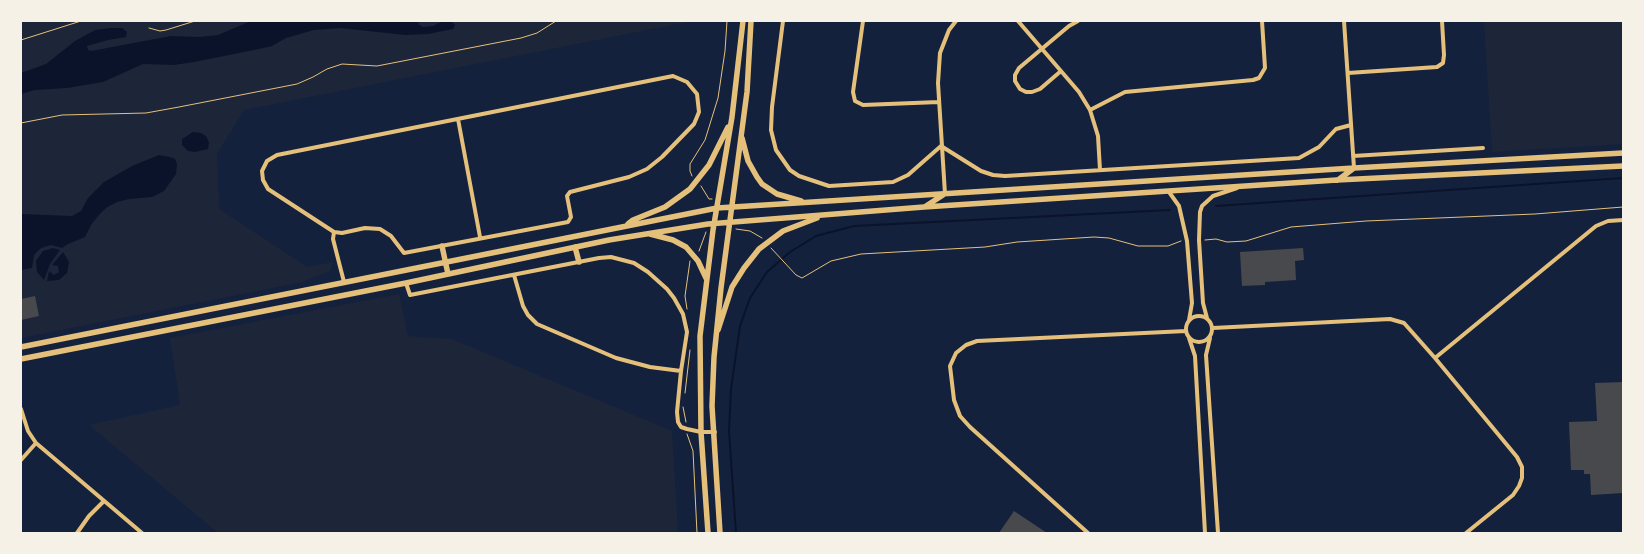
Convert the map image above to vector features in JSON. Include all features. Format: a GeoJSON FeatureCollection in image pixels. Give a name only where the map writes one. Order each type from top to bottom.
{"type":"FeatureCollection","features":[{"type":"Feature","properties":{"kind":"main road"},"geometry":{"type":"LineString","coordinates":[[708,533],[701,432],[700,336],[716,208],[732,117],[743,21]]}},
{"type":"Feature","properties":{"kind":"main road"},"geometry":{"type":"LineString","coordinates":[[720,533],[712,406],[715,341],[750,58],[751,21]]}},
{"type":"Feature","properties":{"kind":"main road"},"geometry":{"type":"LineString","coordinates":[[626,226],[633,220],[665,207],[690,189],[709,165],[732,117]]}},
{"type":"Feature","properties":{"kind":"main road"},"geometry":{"type":"LineString","coordinates":[[741,134],[748,161],[762,184],[777,194],[806,202]]}},
{"type":"Feature","properties":{"kind":"main road"},"geometry":{"type":"LineString","coordinates":[[21,347],[716,208],[1623,153]]}},
{"type":"Feature","properties":{"kind":"main road"},"geometry":{"type":"LineString","coordinates":[[21,359],[406,283],[575,247],[730,221],[1337,180],[1623,166]]}},
{"type":"Feature","properties":{"kind":"main road"},"geometry":{"type":"LineString","coordinates":[[1354,168],[1365,179]]}},
{"type":"Feature","properties":{"kind":"main road"},"geometry":{"type":"LineString","coordinates":[[1337,180],[1354,168]]}},
{"type":"Feature","properties":{"kind":"main road"},"geometry":{"type":"LineString","coordinates":[[945,194],[958,206]]}},
{"type":"Feature","properties":{"kind":"main road"},"geometry":{"type":"LineString","coordinates":[[924,207],[945,194]]}},
{"type":"Feature","properties":{"kind":"main road"},"geometry":{"type":"LineString","coordinates":[[715,341],[732,287],[755,254],[766,243],[783,231],[826,215]]}},
{"type":"Feature","properties":{"kind":"main road"},"geometry":{"type":"LineString","coordinates":[[646,234],[673,240],[686,247],[698,261],[706,280]]}},
{"type":"Feature","properties":{"kind":"main road"},"geometry":{"type":"LineString","coordinates":[[442,246],[448,274]]}},
{"type":"Feature","properties":{"kind":"main road"},"geometry":{"type":"LineString","coordinates":[[575,247],[578,262]]}},
{"type":"Feature","properties":{"kind":"street"},"geometry":{"type":"LineString","coordinates":[[783,21],[772,107],[771,130],[776,150],[790,170],[799,176],[829,186],[893,182],[908,175],[941,146]]}},
{"type":"Feature","properties":{"kind":"street"},"geometry":{"type":"LineString","coordinates":[[863,21],[853,92],[855,101],[863,105],[939,102]]}},
{"type":"Feature","properties":{"kind":"street"},"geometry":{"type":"LineString","coordinates":[[945,194],[938,83],[940,53],[949,30],[956,21]]}},
{"type":"Feature","properties":{"kind":"street"},"geometry":{"type":"LineString","coordinates":[[1018,21],[1079,92],[1090,110],[1098,136],[1100,170]]}},
{"type":"Feature","properties":{"kind":"street"},"geometry":{"type":"LineString","coordinates":[[1060,71],[1040,90],[1026,92],[1018,87],[1015,81],[1016,71],[1069,26],[1078,21]]}},
{"type":"Feature","properties":{"kind":"street"},"geometry":{"type":"LineString","coordinates":[[1090,110],[1125,92],[1258,78],[1265,68],[1262,21]]}},
{"type":"Feature","properties":{"kind":"street"},"geometry":{"type":"LineString","coordinates":[[1344,21],[1354,168]]}},
{"type":"Feature","properties":{"kind":"street"},"geometry":{"type":"LineString","coordinates":[[1348,73],[1437,67],[1443,63],[1444,55],[1442,21]]}},
{"type":"Feature","properties":{"kind":"street"},"geometry":{"type":"LineString","coordinates":[[673,76],[687,82],[692,87],[699,102],[699,112],[694,124],[662,157],[647,169],[629,178],[570,192],[567,196],[571,217],[568,222],[480,237],[408,253],[404,253],[391,236],[380,229],[365,228],[342,233],[334,232],[268,189],[264,180],[262,171],[267,161],[277,155],[458,119],[673,76]]}},
{"type":"Feature","properties":{"kind":"street"},"geometry":{"type":"LineString","coordinates":[[458,119],[480,237]]}},
{"type":"Feature","properties":{"kind":"street"},"geometry":{"type":"LineString","coordinates":[[941,146],[981,171],[1005,176],[1299,158],[1319,147],[1336,128],[1351,125]]}},
{"type":"Feature","properties":{"kind":"street"},"geometry":{"type":"LineString","coordinates":[[1353,156],[1483,148]]}},
{"type":"Feature","properties":{"kind":"street"},"geometry":{"type":"LineString","coordinates":[[1218,533],[1206,355],[1213,328],[1207,318],[1202,295],[1199,240],[1200,212],[1202,206],[1213,196],[1242,187]]}},
{"type":"Feature","properties":{"kind":"street"},"geometry":{"type":"LineString","coordinates":[[1170,192],[1179,206],[1187,241],[1192,303],[1186,331],[1195,356],[1205,533]]}},
{"type":"Feature","properties":{"kind":"street"},"geometry":{"type":"LineString","coordinates":[[1435,358],[1596,226],[1608,220],[1623,220]]}},
{"type":"Feature","properties":{"kind":"street"},"geometry":{"type":"LineString","coordinates":[[334,232],[333,238],[344,282]]}},
{"type":"Feature","properties":{"kind":"street"},"geometry":{"type":"LineString","coordinates":[[406,283],[410,295],[578,262],[611,258],[634,263],[648,272],[674,298],[683,314],[687,332],[681,371],[678,422],[681,427],[701,432],[715,432]]}},
{"type":"Feature","properties":{"kind":"street"},"geometry":{"type":"LineString","coordinates":[[514,275],[523,306],[528,315],[537,324],[616,358],[650,367],[681,371]]}},
{"type":"Feature","properties":{"kind":"street"},"geometry":{"type":"LineString","coordinates":[[1189,320],[1199,316],[1207,318]]}},
{"type":"Feature","properties":{"kind":"street"},"geometry":{"type":"LineString","coordinates":[[1213,328],[1390,319],[1404,323],[1517,457],[1522,467],[1522,478],[1513,494],[1466,533]]}},
{"type":"Feature","properties":{"kind":"street"},"geometry":{"type":"LineString","coordinates":[[1088,533],[960,416],[954,400],[950,366],[956,353],[966,345],[977,341],[1186,331]]}},
{"type":"Feature","properties":{"kind":"street"},"geometry":{"type":"LineString","coordinates":[[1189,338],[1199,343],[1210,338]]}},
{"type":"Feature","properties":{"kind":"street"},"geometry":{"type":"LineString","coordinates":[[21,409],[28,431],[36,443],[142,533]]}},
{"type":"Feature","properties":{"kind":"street"},"geometry":{"type":"LineString","coordinates":[[21,460],[36,443]]}},
{"type":"Feature","properties":{"kind":"street"},"geometry":{"type":"LineString","coordinates":[[76,533],[104,501]]}},
{"type":"Feature","properties":{"kind":"path"},"geometry":{"type":"LineString","coordinates":[[21,40],[81,21]]}},
{"type":"Feature","properties":{"kind":"path"},"geometry":{"type":"LineString","coordinates":[[150,28],[160,31],[195,21]]}},
{"type":"Feature","properties":{"kind":"path"},"geometry":{"type":"LineString","coordinates":[[21,122],[62,116],[146,113],[179,107],[297,84],[327,69],[342,64],[377,66],[530,36],[556,21]]}},
{"type":"Feature","properties":{"kind":"path"},"geometry":{"type":"LineString","coordinates":[[692,177],[690,164],[705,140],[718,98],[727,21]]}},
{"type":"Feature","properties":{"kind":"path"},"geometry":{"type":"LineString","coordinates":[[699,183],[709,199],[713,199]]}},
{"type":"Feature","properties":{"kind":"path"},"geometry":{"type":"LineString","coordinates":[[1206,240],[1246,241],[1291,227],[1366,221],[1535,214],[1623,207]]}},
{"type":"Feature","properties":{"kind":"path"},"geometry":{"type":"LineString","coordinates":[[697,253],[702,247],[708,229]]}},
{"type":"Feature","properties":{"kind":"path"},"geometry":{"type":"LineString","coordinates":[[734,229],[755,233],[764,241]]}},
{"type":"Feature","properties":{"kind":"path"},"geometry":{"type":"LineString","coordinates":[[769,245],[800,278],[831,261],[861,254],[985,247],[1017,242],[1094,237],[1108,238],[1138,246],[1168,246],[1183,241]]}},
{"type":"Feature","properties":{"kind":"path"},"geometry":{"type":"LineString","coordinates":[[688,436],[692,451],[697,533]]}},
{"type":"Feature","properties":{"kind":"shaded area"},"geometry":{"type":"Polygon","coordinates":[[[21,21],[692,21],[244,110],[217,154],[219,209],[307,267],[333,262],[330,271],[302,282],[21,338],[21,21]]]}},
{"type":"Feature","properties":{"kind":"shaded area"},"geometry":{"type":"Polygon","coordinates":[[[251,21],[419,21],[418,24],[423,27],[433,26],[443,21],[451,21],[455,25],[453,29],[428,34],[405,35],[340,28],[314,30],[286,38],[272,46],[254,50],[174,65],[143,64],[103,82],[67,88],[35,90],[21,94],[21,73],[46,64],[75,41],[95,30],[122,28],[127,32],[126,37],[87,46],[88,50],[91,51],[171,36],[199,37],[218,35],[251,21]]]}},
{"type":"Feature","properties":{"kind":"shaded area"},"geometry":{"type":"Polygon","coordinates":[[[1484,21],[1623,21],[1623,144],[1492,152],[1484,21]]]}},
{"type":"Feature","properties":{"kind":"shaded area"},"geometry":{"type":"Polygon","coordinates":[[[193,132],[206,136],[209,142],[208,149],[195,152],[188,151],[182,145],[182,139],[193,132]]]}},
{"type":"Feature","properties":{"kind":"shaded area"},"geometry":{"type":"Polygon","coordinates":[[[159,155],[175,159],[177,164],[176,174],[164,191],[152,197],[117,202],[106,208],[91,225],[85,237],[62,248],[51,245],[41,248],[34,255],[32,268],[21,270],[21,214],[72,216],[81,211],[88,198],[104,182],[132,166],[159,155]]]}},
{"type":"Feature","properties":{"kind":"shaded area"},"geometry":{"type":"Polygon","coordinates":[[[53,248],[60,250],[50,264],[44,280],[37,272],[36,261],[43,251],[53,248]]]}},
{"type":"Feature","properties":{"kind":"shaded area"},"geometry":{"type":"Polygon","coordinates":[[[63,252],[69,262],[67,273],[59,280],[47,281],[49,271],[54,275],[59,272],[58,266],[52,265],[63,252]]]}},
{"type":"Feature","properties":{"kind":"shaded area"},"geometry":{"type":"Polygon","coordinates":[[[399,294],[408,336],[452,339],[672,431],[678,533],[218,533],[89,425],[180,405],[170,338],[399,294]]]}},
{"type":"Feature","properties":{"kind":"building"},"geometry":{"type":"Polygon","coordinates":[[[1303,248],[1304,260],[1295,261],[1296,280],[1265,282],[1265,285],[1242,286],[1240,252],[1303,248]]]}},
{"type":"Feature","properties":{"kind":"building"},"geometry":{"type":"Polygon","coordinates":[[[35,296],[39,316],[21,320],[21,299],[35,296]]]}},
{"type":"Feature","properties":{"kind":"building"},"geometry":{"type":"Polygon","coordinates":[[[1623,382],[1623,493],[1591,495],[1590,474],[1584,474],[1584,470],[1571,470],[1569,422],[1597,421],[1595,383],[1623,382]]]}},
{"type":"Feature","properties":{"kind":"building"},"geometry":{"type":"Polygon","coordinates":[[[1014,511],[1047,533],[999,533],[1014,511]]]}},
{"type":"Feature","properties":{"kind":"waterway"},"geometry":{"type":"LineString","coordinates":[[1216,206],[1623,178]]}},
{"type":"Feature","properties":{"kind":"waterway"},"geometry":{"type":"LineString","coordinates":[[736,533],[729,431],[731,389],[740,326],[750,298],[767,272],[790,252],[816,236],[854,226],[1170,210]]}}]}
